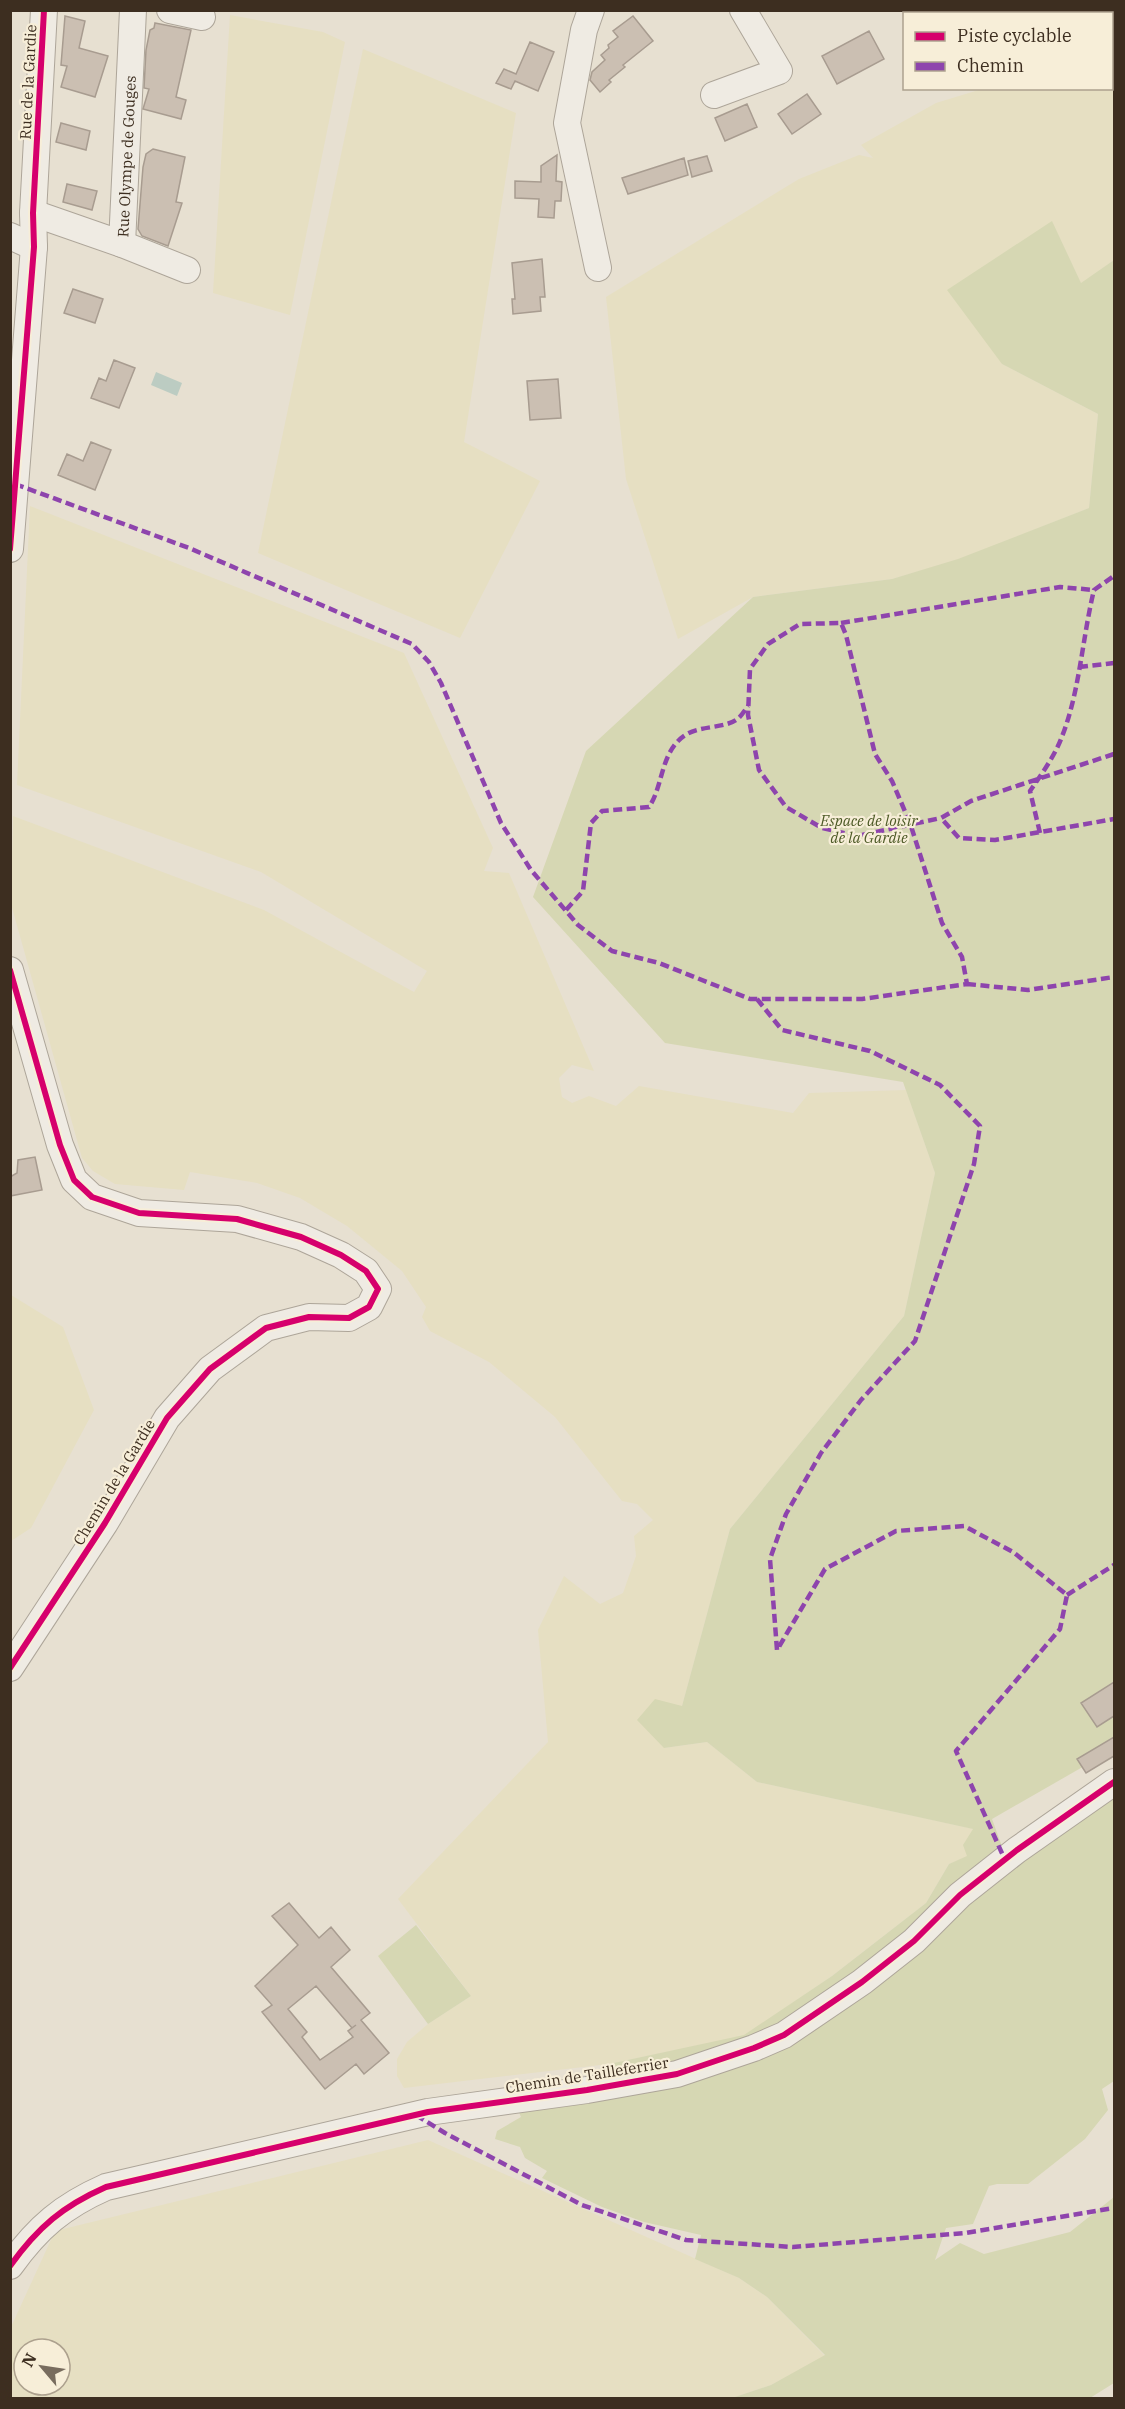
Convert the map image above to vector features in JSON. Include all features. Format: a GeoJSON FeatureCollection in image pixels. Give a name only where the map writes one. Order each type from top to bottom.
{"type":"FeatureCollection","features":[{"type":"Feature","properties":{"kind":"street","name":"Rue de la Gardie"},"geometry":{"type":"LineString","coordinates":[[10,549],[34,247],[33,213],[44,10]]}},
{"type":"Feature","properties":{"kind":"street","name":"Rue Olympe de Gouges"},"geometry":{"type":"LineString","coordinates":[[33,213],[122,244],[133,10]]}},
{"type":"Feature","properties":{"kind":"street"},"geometry":{"type":"LineString","coordinates":[[170,10],[202,17]]}},
{"type":"Feature","properties":{"kind":"street"},"geometry":{"type":"LineString","coordinates":[[591,10],[584,30],[567,123],[598,268]]}},
{"type":"Feature","properties":{"kind":"street"},"geometry":{"type":"LineString","coordinates":[[714,95],[779,71],[743,10]]}},
{"type":"Feature","properties":{"kind":"street"},"geometry":{"type":"LineString","coordinates":[[756,10],[790,66],[790,81],[769,92]]}},
{"type":"Feature","properties":{"kind":"street"},"geometry":{"type":"LineString","coordinates":[[10,237],[34,247]]}},
{"type":"Feature","properties":{"kind":"street"},"geometry":{"type":"LineString","coordinates":[[122,244],[187,270]]}},
{"type":"Feature","properties":{"kind":"street","name":"Chemin de la Gardie"},"geometry":{"type":"LineString","coordinates":[[10,970],[60,1145],[74,1180],[92,1197],[139,1213],[237,1219],[301,1237],[340,1255],[366,1271],[378,1289],[369,1307],[349,1318],[309,1317],[266,1328],[210,1369],[167,1418],[105,1523],[10,1668]]}},
{"type":"Feature","properties":{"kind":"street","name":"Chemin de Tailleferrier"},"geometry":{"type":"LineString","coordinates":[[10,2266],[18,2242],[75,2200],[106,2187],[428,2112],[587,2090],[677,2074],[784,2035],[862,1982],[914,1941],[960,1895],[1017,1850],[1114,1782]]}},
{"type":"Feature","properties":{"kind":"shaded area"},"geometry":{"type":"Polygon","coordinates":[[[1114,11],[1114,260],[1081,284],[1052,222],[1002,364],[1098,414],[1089,508],[958,560],[892,579],[753,597],[678,639],[626,479],[606,297],[799,179],[859,155],[873,158],[861,145],[936,103],[979,90],[1113,90],[1113,12],[988,12],[1114,11]]]}},
{"type":"Feature","properties":{"kind":"shaded area"},"geometry":{"type":"Polygon","coordinates":[[[230,15],[323,32],[345,42],[290,315],[213,293],[230,15]]]}},
{"type":"Feature","properties":{"kind":"shaded area"},"geometry":{"type":"Polygon","coordinates":[[[363,49],[516,113],[464,442],[540,481],[460,638],[258,553],[363,49]]]}},
{"type":"Feature","properties":{"kind":"shaded area"},"geometry":{"type":"Polygon","coordinates":[[[156,372],[182,383],[177,396],[151,385],[156,372]]]}},
{"type":"Feature","properties":{"kind":"shaded area"},"geometry":{"type":"Polygon","coordinates":[[[30,506],[404,653],[493,848],[484,871],[509,873],[594,1071],[572,1065],[559,1078],[562,1097],[572,1103],[589,1096],[616,1106],[639,1086],[793,1113],[809,1093],[906,1090],[935,1173],[904,1316],[730,1529],[682,1706],[664,1748],[707,1742],[757,1782],[974,1829],[967,1857],[949,1864],[926,1903],[832,1976],[744,2036],[609,2064],[404,2088],[397,2076],[397,2059],[407,2042],[428,2024],[471,1996],[398,1899],[548,1742],[538,1630],[564,1576],[600,1604],[623,1593],[636,1556],[634,1536],[653,1520],[637,1504],[622,1501],[555,1417],[489,1362],[430,1331],[422,1317],[426,1307],[402,1271],[347,1226],[300,1198],[257,1183],[190,1172],[184,1190],[115,1184],[93,1171],[82,1158],[11,904],[13,816],[264,910],[414,992],[427,971],[261,872],[17,785],[30,506]]]}},
{"type":"Feature","properties":{"kind":"shaded area"},"geometry":{"type":"Polygon","coordinates":[[[11,1295],[63,1327],[94,1410],[31,1528],[11,1541],[11,1295]]]}},
{"type":"Feature","properties":{"kind":"shaded area"},"geometry":{"type":"Polygon","coordinates":[[[428,2140],[739,2278],[767,2297],[825,2356],[771,2385],[732,2398],[11,2398],[11,2327],[55,2231],[428,2140]]]}},
{"type":"Feature","properties":{"kind":"green space","name":"Espace de loisir de la Gardie"},"geometry":{"type":"Polygon","coordinates":[[[1052,221],[1081,283],[1114,260],[1114,1749],[992,1819],[1008,1863],[1114,1790],[1114,2081],[1102,2089],[1108,2110],[1085,2139],[1028,2184],[989,2186],[973,2224],[946,2228],[935,2260],[960,2243],[984,2254],[1070,2232],[1114,2197],[1114,2383],[1090,2398],[732,2398],[771,2385],[825,2355],[767,2297],[739,2278],[695,2259],[701,2235],[644,2222],[602,2207],[542,2178],[547,2171],[525,2158],[520,2147],[495,2139],[497,2131],[521,2117],[518,2110],[598,2101],[624,2075],[609,2064],[744,2035],[832,1976],[926,1903],[949,1864],[967,1856],[963,1845],[973,1829],[757,1782],[707,1742],[664,1748],[637,1720],[655,1699],[682,1706],[730,1529],[904,1316],[935,1173],[903,1082],[665,1043],[533,897],[586,751],[753,597],[892,579],[958,559],[1089,508],[1098,414],[1002,364],[947,290],[1052,221]]]}},
{"type":"Feature","properties":{"kind":"green space"},"geometry":{"type":"Polygon","coordinates":[[[416,1925],[471,1996],[428,2024],[378,1956],[416,1925]]]}},
{"type":"Feature","properties":{"kind":"building"},"geometry":{"type":"Polygon","coordinates":[[[65,16],[85,21],[79,48],[108,56],[95,97],[61,87],[67,66],[61,65],[65,16]]]}},
{"type":"Feature","properties":{"kind":"building"},"geometry":{"type":"Polygon","coordinates":[[[633,16],[653,41],[623,65],[625,67],[609,80],[611,82],[600,92],[590,80],[592,72],[605,60],[601,55],[618,37],[613,31],[633,16]]]}},
{"type":"Feature","properties":{"kind":"building"},"geometry":{"type":"Polygon","coordinates":[[[155,23],[191,30],[176,97],[186,100],[181,119],[143,109],[149,89],[144,88],[146,50],[150,30],[154,28],[155,23]]]}},
{"type":"Feature","properties":{"kind":"building"},"geometry":{"type":"Polygon","coordinates":[[[869,31],[884,59],[837,84],[822,56],[869,31]]]}},
{"type":"Feature","properties":{"kind":"building"},"geometry":{"type":"Polygon","coordinates":[[[530,42],[554,52],[538,91],[515,81],[511,89],[496,83],[504,69],[516,74],[530,42]]]}},
{"type":"Feature","properties":{"kind":"building"},"geometry":{"type":"Polygon","coordinates":[[[807,94],[821,114],[792,134],[778,114],[807,94]]]}},
{"type":"Feature","properties":{"kind":"building"},"geometry":{"type":"Polygon","coordinates":[[[747,104],[757,127],[725,141],[715,118],[747,104]]]}},
{"type":"Feature","properties":{"kind":"building"},"geometry":{"type":"Polygon","coordinates":[[[61,123],[90,131],[86,150],[56,142],[61,123]]]}},
{"type":"Feature","properties":{"kind":"building"},"geometry":{"type":"Polygon","coordinates":[[[153,149],[185,157],[176,202],[182,203],[168,246],[142,236],[138,229],[143,167],[146,154],[153,149]]]}},
{"type":"Feature","properties":{"kind":"building"},"geometry":{"type":"Polygon","coordinates":[[[557,155],[556,181],[562,182],[561,201],[555,201],[554,218],[538,217],[539,199],[515,198],[515,181],[541,182],[541,166],[557,155]]]}},
{"type":"Feature","properties":{"kind":"building"},"geometry":{"type":"Polygon","coordinates":[[[707,156],[712,171],[692,177],[688,161],[707,156]]]}},
{"type":"Feature","properties":{"kind":"building"},"geometry":{"type":"Polygon","coordinates":[[[684,158],[688,175],[628,194],[622,178],[684,158]]]}},
{"type":"Feature","properties":{"kind":"building"},"geometry":{"type":"Polygon","coordinates":[[[67,184],[97,191],[92,210],[63,202],[67,184]]]}},
{"type":"Feature","properties":{"kind":"building"},"geometry":{"type":"Polygon","coordinates":[[[542,259],[545,297],[540,297],[541,311],[513,314],[512,299],[515,299],[512,263],[542,259]]]}},
{"type":"Feature","properties":{"kind":"building"},"geometry":{"type":"Polygon","coordinates":[[[73,289],[103,299],[95,323],[64,313],[73,289]]]}},
{"type":"Feature","properties":{"kind":"building"},"geometry":{"type":"Polygon","coordinates":[[[114,360],[135,368],[119,408],[91,398],[99,378],[106,381],[114,360]]]}},
{"type":"Feature","properties":{"kind":"building"},"geometry":{"type":"Polygon","coordinates":[[[558,379],[561,418],[530,420],[527,381],[558,379]]]}},
{"type":"Feature","properties":{"kind":"building"},"geometry":{"type":"Polygon","coordinates":[[[91,442],[111,450],[95,490],[58,475],[67,454],[83,461],[91,442]]]}},
{"type":"Feature","properties":{"kind":"building"},"geometry":{"type":"Polygon","coordinates":[[[35,1157],[42,1190],[10,1196],[10,1177],[17,1173],[18,1160],[35,1157]]]}},
{"type":"Feature","properties":{"kind":"building"},"geometry":{"type":"Polygon","coordinates":[[[1114,1682],[1114,1716],[1097,1727],[1081,1703],[1114,1682]]]}},
{"type":"Feature","properties":{"kind":"building"},"geometry":{"type":"Polygon","coordinates":[[[1114,1737],[1114,1756],[1086,1773],[1077,1759],[1114,1737]]]}},
{"type":"Feature","properties":{"kind":"building"},"geometry":{"type":"Polygon","coordinates":[[[289,1903],[319,1938],[331,1927],[350,1950],[331,1967],[370,2013],[361,2020],[389,2053],[364,2074],[356,2064],[325,2089],[262,2012],[272,2005],[255,1986],[298,1945],[272,1916],[289,1903]],[[316,1986],[288,2009],[307,2032],[302,2037],[320,2060],[353,2037],[348,2031],[352,2028],[316,1986]]]}},
{"type":"Feature","properties":{"kind":"marked path"},"geometry":{"type":"LineString","coordinates":[[15,484],[189,548],[412,644],[429,662],[441,683],[501,823],[531,870],[578,925],[612,951],[659,963],[750,999],[862,999],[967,984],[962,957],[942,923],[910,823],[892,781],[875,754],[846,635],[841,623],[800,624],[768,644],[750,669],[748,715],[759,770],[786,807],[822,828],[857,836],[941,818]]}},
{"type":"Feature","properties":{"kind":"marked path"},"geometry":{"type":"LineString","coordinates":[[1040,833],[1030,791],[1055,752],[1067,721],[1077,684],[1094,590],[1114,576]]}},
{"type":"Feature","properties":{"kind":"marked path"},"geometry":{"type":"LineString","coordinates":[[841,623],[1060,587],[1094,590]]}},
{"type":"Feature","properties":{"kind":"marked path"},"geometry":{"type":"LineString","coordinates":[[1079,667],[1114,663]]}},
{"type":"Feature","properties":{"kind":"marked path"},"geometry":{"type":"LineString","coordinates":[[566,910],[583,891],[591,823],[602,811],[649,807],[667,758],[678,741],[693,731],[731,723],[740,717],[748,706]]}},
{"type":"Feature","properties":{"kind":"marked path"},"geometry":{"type":"LineString","coordinates":[[1114,754],[971,801],[941,818],[959,838],[995,840],[1114,819]]}},
{"type":"Feature","properties":{"kind":"marked path"},"geometry":{"type":"LineString","coordinates":[[967,984],[1028,990],[1114,977]]}},
{"type":"Feature","properties":{"kind":"marked path"},"geometry":{"type":"LineString","coordinates":[[757,999],[782,1030],[870,1051],[940,1085],[980,1126],[974,1164],[915,1341],[861,1400],[821,1453],[786,1514],[770,1559],[777,1650],[825,1569],[896,1531],[964,1526],[1013,1552],[1067,1595],[1060,1629],[956,1751],[1005,1860]]}},
{"type":"Feature","properties":{"kind":"marked path"},"geometry":{"type":"LineString","coordinates":[[1067,1595],[1114,1565]]}},
{"type":"Feature","properties":{"kind":"marked path"},"geometry":{"type":"LineString","coordinates":[[416,2115],[445,2133],[582,2205],[686,2240],[793,2247],[965,2233],[1114,2208]]}},
{"type":"Feature","properties":{"kind":"cycle path"},"geometry":{"type":"LineString","coordinates":[[10,549],[34,247],[33,213],[44,10]]}},
{"type":"Feature","properties":{"kind":"cycle path"},"geometry":{"type":"LineString","coordinates":[[10,970],[60,1145],[74,1180],[92,1197],[139,1213],[237,1219],[301,1237],[341,1255],[366,1271],[378,1289],[369,1307],[349,1318],[309,1317],[266,1328],[210,1369],[167,1418],[105,1523],[10,1668]]}},
{"type":"Feature","properties":{"kind":"cycle path"},"geometry":{"type":"LineString","coordinates":[[10,2266],[20,2252],[52,2219],[77,2202],[106,2187],[428,2112],[587,2090],[677,2074],[754,2048],[784,2035],[862,1982],[914,1941],[960,1895],[1017,1850],[1114,1782]]}}]}
